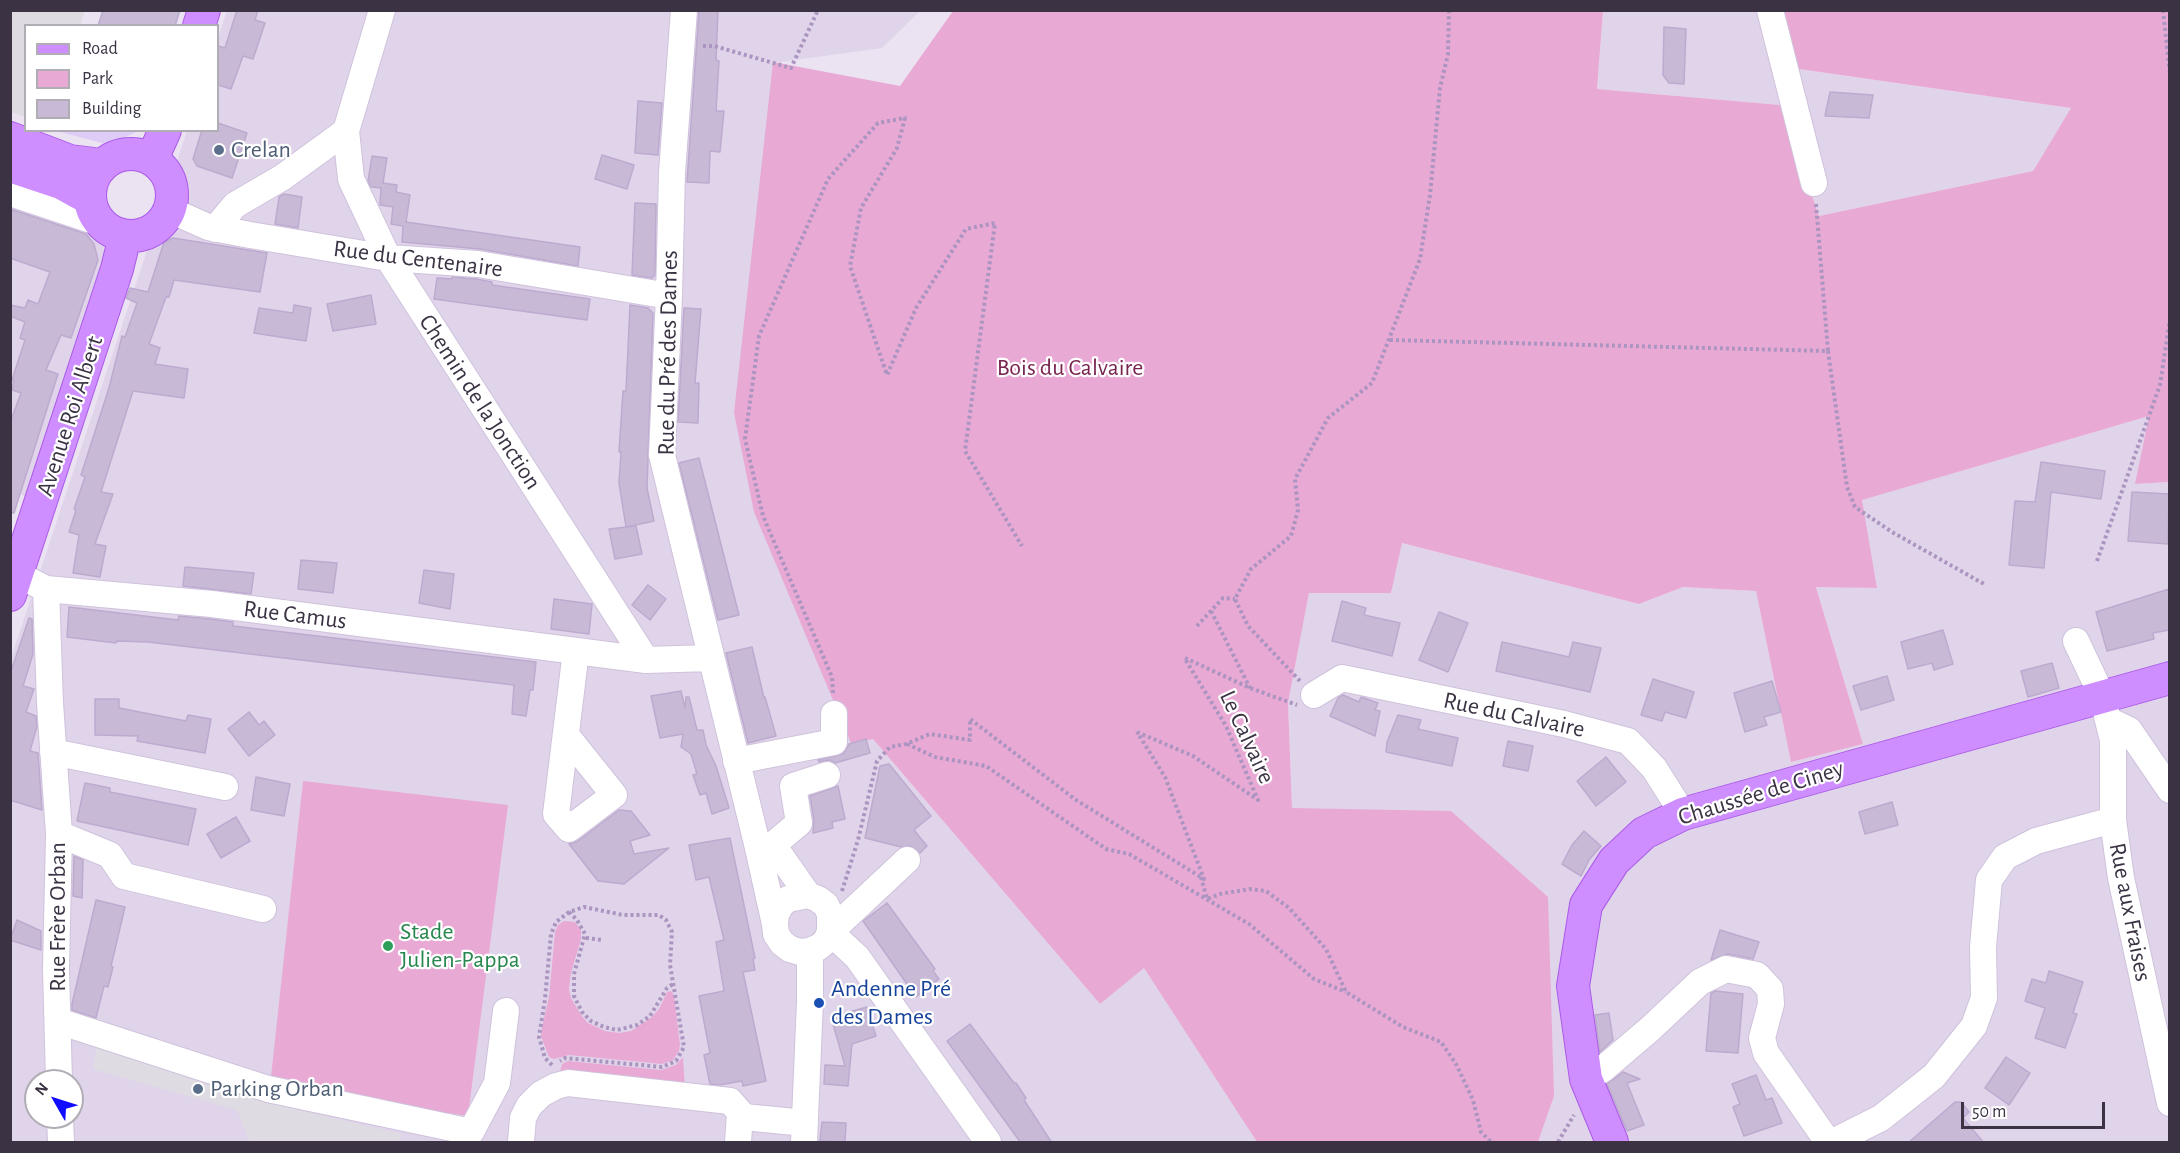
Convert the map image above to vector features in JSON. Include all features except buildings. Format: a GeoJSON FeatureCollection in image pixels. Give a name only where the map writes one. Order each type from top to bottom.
{"type":"FeatureCollection","features":[{"type":"Feature","properties":{"kind":"main road"},"geometry":{"type":"LineString","coordinates":[[152,159],[164,132]]}},
{"type":"Feature","properties":{"kind":"main road"},"geometry":{"type":"LineString","coordinates":[[10,138],[70,161],[102,165]]}},
{"type":"Feature","properties":{"kind":"main road"},"geometry":{"type":"LineString","coordinates":[[10,166],[61,183],[105,220],[139,236],[152,231],[163,222],[170,210],[173,195],[171,181],[163,168],[152,159],[140,154],[126,153],[113,157],[102,165],[92,180],[105,220]]}},
{"type":"Feature","properties":{"kind":"main road","name":"Avenue Roi Albert"},"geometry":{"type":"LineString","coordinates":[[14,584],[117,269],[105,220]]}},
{"type":"Feature","properties":{"kind":"main road","name":"Chaussée de Ciney"},"geometry":{"type":"LineString","coordinates":[[1612,1143],[1586,1079],[1573,986],[1586,905],[1614,861],[1644,833],[1683,814],[2105,708],[2169,678]]}},
{"type":"Feature","properties":{"kind":"street","name":"Chemin de la Jonction"},"geometry":{"type":"LineString","coordinates":[[382,10],[346,131],[351,179],[388,258],[646,660]]}},
{"type":"Feature","properties":{"kind":"street","name":"Rue du Pré des Dames"},"geometry":{"type":"LineString","coordinates":[[684,10],[672,173],[662,455],[736,761],[764,852],[775,924]]}},
{"type":"Feature","properties":{"kind":"street"},"geometry":{"type":"LineString","coordinates":[[1770,10],[1814,183]]}},
{"type":"Feature","properties":{"kind":"street"},"geometry":{"type":"LineString","coordinates":[[215,229],[235,205],[283,177],[346,131]]}},
{"type":"Feature","properties":{"kind":"street"},"geometry":{"type":"LineString","coordinates":[[10,193],[105,220]]}},
{"type":"Feature","properties":{"kind":"street","name":"Rue du Centenaire"},"geometry":{"type":"LineString","coordinates":[[170,210],[215,229],[388,258],[478,264],[669,296]]}},
{"type":"Feature","properties":{"kind":"street","name":"Rue Camus"},"geometry":{"type":"LineString","coordinates":[[14,584],[212,604],[646,660],[710,658]]}},
{"type":"Feature","properties":{"kind":"street","name":"Rue Frère Orban"},"geometry":{"type":"LineString","coordinates":[[46,589],[59,834],[56,969],[59,1069]]}},
{"type":"Feature","properties":{"kind":"street","name":"Rue aux Fraises"},"geometry":{"type":"LineString","coordinates":[[2076,641],[2105,708],[2113,740],[2113,820],[2121,878],[2169,1103]]}},
{"type":"Feature","properties":{"kind":"street"},"geometry":{"type":"LineString","coordinates":[[566,735],[576,651]]}},
{"type":"Feature","properties":{"kind":"street","name":"Rue du Calvaire"},"geometry":{"type":"LineString","coordinates":[[1314,695],[1342,678],[1564,724],[1628,741],[1654,768],[1683,814]]}},
{"type":"Feature","properties":{"kind":"street"},"geometry":{"type":"LineString","coordinates":[[2105,708],[2129,730],[2169,790]]}},
{"type":"Feature","properties":{"kind":"street"},"geometry":{"type":"LineString","coordinates":[[736,761],[834,742],[834,714]]}},
{"type":"Feature","properties":{"kind":"street"},"geometry":{"type":"LineString","coordinates":[[53,752],[225,787]]}},
{"type":"Feature","properties":{"kind":"street"},"geometry":{"type":"LineString","coordinates":[[803,895],[764,852],[799,823],[793,786],[827,775]]}},
{"type":"Feature","properties":{"kind":"street"},"geometry":{"type":"LineString","coordinates":[[1833,1143],[1881,1118],[1934,1076],[1974,1026],[1984,998],[1983,947],[1989,880],[2006,857],[2036,841],[2113,820]]}},
{"type":"Feature","properties":{"kind":"street"},"geometry":{"type":"LineString","coordinates":[[59,834],[110,855],[124,876],[263,909]]}},
{"type":"Feature","properties":{"kind":"street"},"geometry":{"type":"LineString","coordinates":[[831,928],[907,860]]}},
{"type":"Feature","properties":{"kind":"street"},"geometry":{"type":"LineString","coordinates":[[803,895],[818,899],[825,905],[830,914],[831,928],[826,941],[819,947],[800,952],[782,943],[776,934],[776,914],[788,898],[803,895]]}},
{"type":"Feature","properties":{"kind":"street"},"geometry":{"type":"LineString","coordinates":[[831,928],[857,957],[988,1143]]}},
{"type":"Feature","properties":{"kind":"street"},"geometry":{"type":"LineString","coordinates":[[521,1143],[523,1118],[555,1076],[568,1083],[730,1101],[744,1117],[804,1133],[810,951]]}},
{"type":"Feature","properties":{"kind":"street"},"geometry":{"type":"LineString","coordinates":[[1586,1079],[1603,1069],[1700,982],[1726,969],[1757,975],[1770,989],[1771,1004],[1762,1038],[1766,1053],[1828,1143]]}},
{"type":"Feature","properties":{"kind":"street"},"geometry":{"type":"LineString","coordinates":[[58,1021],[268,1089],[471,1132],[497,1083],[506,1011]]}},
{"type":"Feature","properties":{"kind":"street"},"geometry":{"type":"LineString","coordinates":[[738,1143],[740,1114]]}},
{"type":"Feature","properties":{"kind":"path"},"geometry":{"type":"LineString","coordinates":[[682,45],[714,46],[791,68],[818,10]]}},
{"type":"Feature","properties":{"kind":"path"},"geometry":{"type":"LineString","coordinates":[[1235,599],[1251,569],[1291,536],[1298,510],[1295,479],[1328,418],[1372,383],[1420,259],[1430,195],[1440,88],[1448,54],[1449,10]]}},
{"type":"Feature","properties":{"kind":"path"},"geometry":{"type":"LineString","coordinates":[[2163,10],[2169,75]]}},
{"type":"Feature","properties":{"kind":"path"},"geometry":{"type":"LineString","coordinates":[[834,714],[832,677],[763,516],[745,438],[759,336],[828,179],[878,123],[905,118],[897,148],[861,208],[850,266],[887,375],[916,308],[966,229],[995,223],[965,451],[1022,546]]}},
{"type":"Feature","properties":{"kind":"path"},"geometry":{"type":"LineString","coordinates":[[1814,183],[1828,351],[1847,487],[1855,507],[1901,537],[1984,584]]}},
{"type":"Feature","properties":{"kind":"path"},"geometry":{"type":"LineString","coordinates":[[2097,561],[2160,385],[2169,319]]}},
{"type":"Feature","properties":{"kind":"path"},"geometry":{"type":"LineString","coordinates":[[1390,340],[1828,351]]}},
{"type":"Feature","properties":{"kind":"path"},"geometry":{"type":"LineString","coordinates":[[1197,626],[1223,598],[1235,599]]}},
{"type":"Feature","properties":{"kind":"path"},"geometry":{"type":"LineString","coordinates":[[1235,599],[1248,626],[1314,695]]}},
{"type":"Feature","properties":{"kind":"path"},"geometry":{"type":"LineString","coordinates":[[1211,611],[1250,688]]}},
{"type":"Feature","properties":{"kind":"path","name":"Le Calvaire"},"geometry":{"type":"LineString","coordinates":[[1201,877],[1204,879],[1165,777],[1137,732],[1193,756],[1258,800],[1226,726],[1185,658],[1288,703],[1300,705],[1314,695]]}},
{"type":"Feature","properties":{"kind":"path"},"geometry":{"type":"LineString","coordinates":[[831,928],[858,840],[877,761],[890,747],[906,744],[930,734],[970,740],[970,719],[1076,800],[1201,877],[1207,899]]}},
{"type":"Feature","properties":{"kind":"path"},"geometry":{"type":"LineString","coordinates":[[906,744],[935,757],[986,766],[1106,849],[1129,854],[1249,924],[1314,978],[1346,992],[1403,1027],[1441,1042],[1456,1064],[1473,1100],[1481,1132],[1491,1143]]}},
{"type":"Feature","properties":{"kind":"path"},"geometry":{"type":"LineString","coordinates":[[1207,899],[1220,894],[1250,889],[1266,891],[1288,908],[1326,949],[1346,992]]}},
{"type":"Feature","properties":{"kind":"path"},"geometry":{"type":"LineString","coordinates":[[589,907],[615,914],[659,915],[666,920],[672,932],[670,965],[676,989],[684,1047],[676,1061],[662,1067],[565,1058],[555,1076],[545,1058],[538,1037],[545,999],[553,927],[569,912],[589,907]]}},
{"type":"Feature","properties":{"kind":"path"},"geometry":{"type":"LineString","coordinates":[[569,912],[583,928],[586,938],[574,974],[574,996],[582,1012],[597,1024],[617,1030],[637,1025],[650,1016],[667,988],[673,984]]}},
{"type":"Feature","properties":{"kind":"path"},"geometry":{"type":"LineString","coordinates":[[586,938],[603,940]]}},
{"type":"Feature","properties":{"kind":"shaded area"},"geometry":{"type":"Polygon","coordinates":[[[11,10],[85,11],[80,24],[24,24],[24,117],[11,112],[11,10]]]}},
{"type":"Feature","properties":{"kind":"shaded area"},"geometry":{"type":"Polygon","coordinates":[[[1776,10],[1799,69],[2071,108],[2033,171],[1819,216],[1780,105],[1597,89],[1603,11],[1776,10]]]}},
{"type":"Feature","properties":{"kind":"shaded area"},"geometry":{"type":"Polygon","coordinates":[[[227,11],[920,11],[882,48],[773,63],[873,739],[1100,1004],[1144,967],[1257,1142],[11,1142],[11,658],[187,132],[219,132],[219,35],[227,11]]]}},
{"type":"Feature","properties":{"kind":"shaded area"},"geometry":{"type":"Polygon","coordinates":[[[61,132],[136,132],[109,145],[61,132]]]}},
{"type":"Feature","properties":{"kind":"shaded area"},"geometry":{"type":"Polygon","coordinates":[[[11,198],[103,231],[104,259],[84,326],[25,496],[11,491],[11,198]]]}},
{"type":"Feature","properties":{"kind":"shaded area"},"geometry":{"type":"Polygon","coordinates":[[[2149,416],[2136,484],[2170,482],[2169,1142],[1538,1142],[1554,1095],[1292,808],[1288,703],[1309,593],[1391,593],[1401,543],[1639,604],[1683,587],[1756,591],[1791,762],[1863,744],[1816,586],[1877,588],[1861,500],[2149,416]]]}},
{"type":"Feature","properties":{"kind":"shaded area","name":"Parking Orban"},"geometry":{"type":"Polygon","coordinates":[[[97,1044],[294,1109],[402,1134],[399,1142],[250,1142],[237,1110],[93,1069],[97,1044]]]}},
{"type":"Feature","properties":{"kind":"green space","name":"Bois du Calvaire"},"geometry":{"type":"Polygon","coordinates":[[[953,11],[1603,11],[1597,89],[1780,105],[1819,216],[2033,171],[2071,108],[1799,69],[1792,66],[1776,11],[2169,11],[2169,482],[2135,484],[2149,416],[1862,500],[1877,588],[1816,587],[1863,744],[1791,762],[1756,591],[1683,587],[1639,604],[1402,543],[1391,593],[1309,593],[1288,703],[1292,808],[1451,811],[1548,897],[1554,1096],[1538,1142],[1257,1142],[1144,968],[1100,1004],[873,739],[851,743],[754,512],[734,413],[773,62],[900,86],[953,11]]]}},
{"type":"Feature","properties":{"kind":"green space","name":"Stade Julien-Pappa"},"geometry":{"type":"Polygon","coordinates":[[[303,781],[508,805],[468,1116],[270,1086],[303,781]]]}},
{"type":"Feature","properties":{"kind":"green space"},"geometry":{"type":"Polygon","coordinates":[[[564,921],[575,922],[581,930],[569,989],[571,998],[581,1015],[588,1023],[605,1031],[619,1033],[631,1031],[652,1017],[659,1009],[667,992],[671,991],[674,995],[680,1045],[673,1060],[662,1064],[569,1055],[554,1059],[549,1057],[541,1036],[549,997],[555,932],[558,925],[564,921]]]}},
{"type":"Feature","properties":{"kind":"green space"},"geometry":{"type":"Polygon","coordinates":[[[683,1057],[685,1089],[562,1076],[560,1072],[562,1064],[568,1061],[661,1070],[676,1065],[683,1057]]]}},
{"type":"Feature","properties":{"kind":"place","name":"Crelan"},"geometry":{"type":"Point","coordinates":[219,150]}},
{"type":"Feature","properties":{"kind":"place","name":"Stade Julien-Pappa"},"geometry":{"type":"Point","coordinates":[388,946]}},
{"type":"Feature","properties":{"kind":"place","name":"Andenne Pré des Dames"},"geometry":{"type":"Point","coordinates":[819,1003]}},
{"type":"Feature","properties":{"kind":"place","name":"Parking Orban"},"geometry":{"type":"Point","coordinates":[198,1089]}}]}
